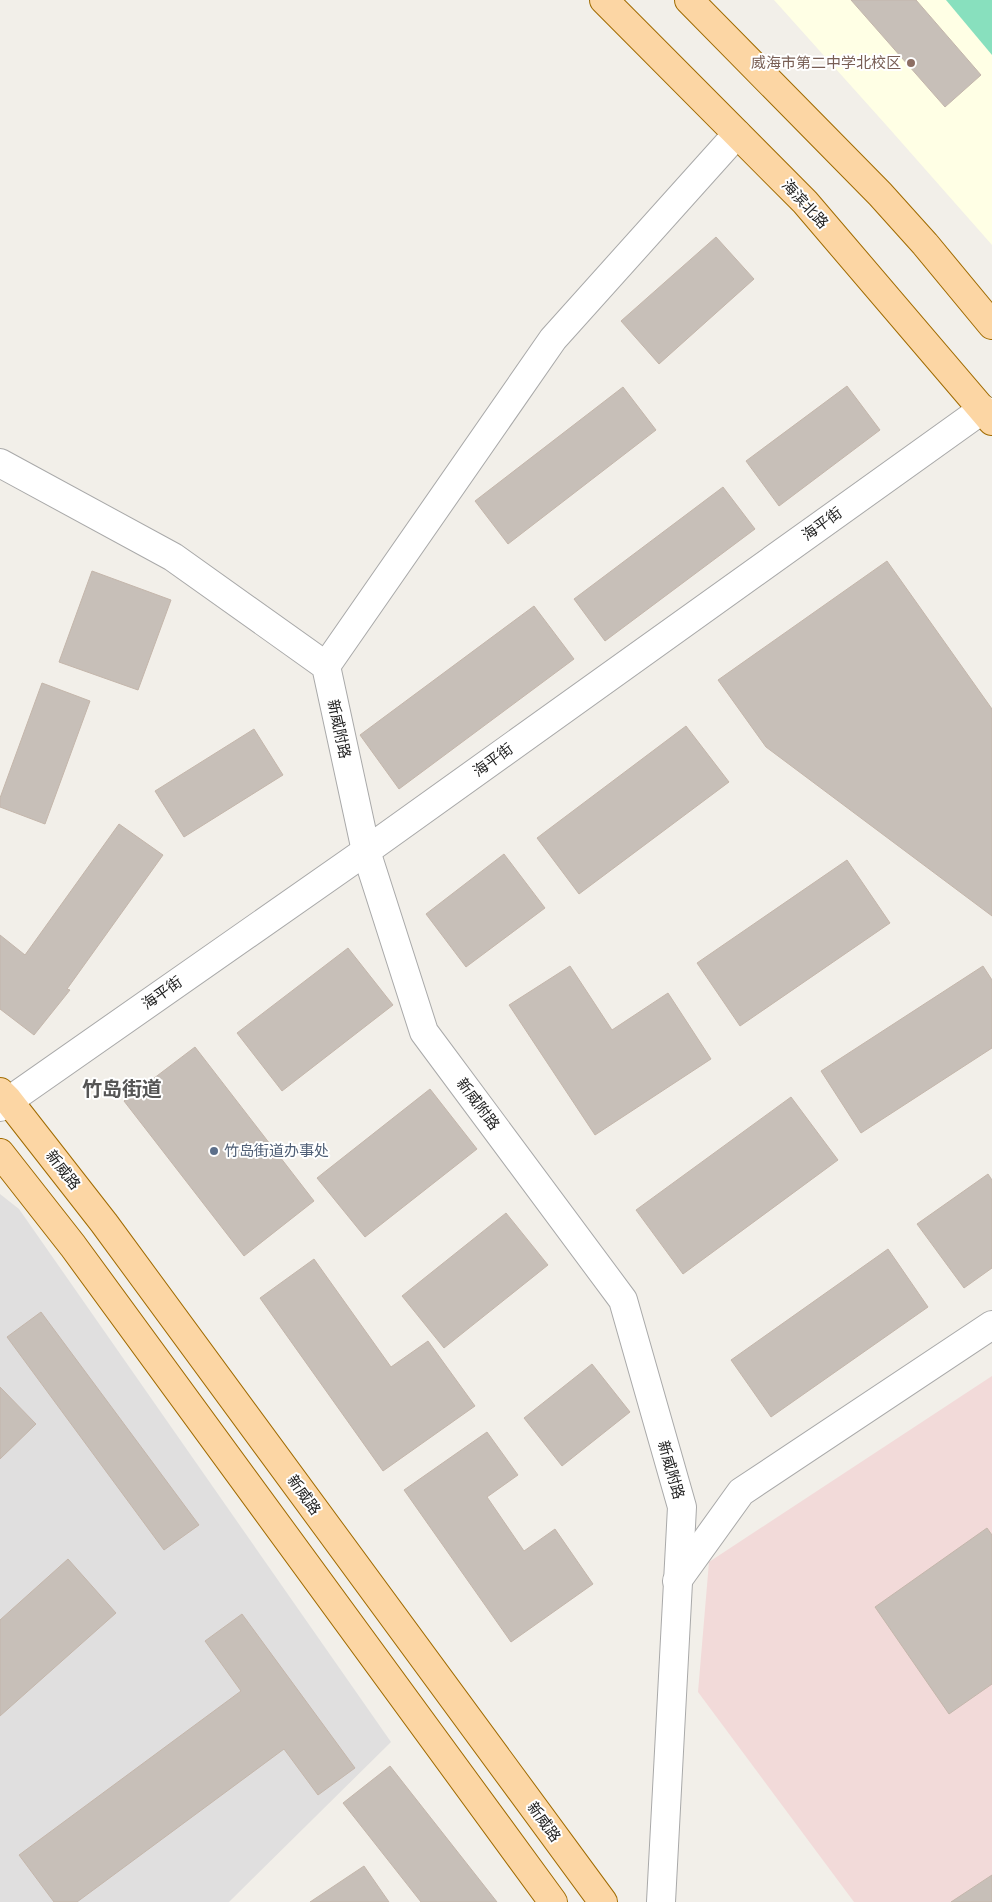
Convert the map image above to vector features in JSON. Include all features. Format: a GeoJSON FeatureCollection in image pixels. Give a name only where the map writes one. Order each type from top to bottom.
{"type":"FeatureCollection","features":[{"type":"Feature","properties":{"kind":"main road","name":"海滨北路"},"geometry":{"type":"LineString","coordinates":[[604,0],[805,202],[988,415]]}},
{"type":"Feature","properties":{"kind":"main road"},"geometry":{"type":"LineString","coordinates":[[689,0],[880,194],[925,244],[992,325]]}},
{"type":"Feature","properties":{"kind":"main road"},"geometry":{"type":"LineString","coordinates":[[717,29],[718,0]]}},
{"type":"Feature","properties":{"kind":"main road","name":"新威路"},"geometry":{"type":"LineString","coordinates":[[3,1099],[104,1223],[603,1902]]}},
{"type":"Feature","properties":{"kind":"main road"},"geometry":{"type":"LineString","coordinates":[[0,1153],[73,1246],[554,1902]]}},
{"type":"Feature","properties":{"kind":"street"},"geometry":{"type":"LineString","coordinates":[[0,463],[173,556],[326,666],[553,339],[737,134]]}},
{"type":"Feature","properties":{"kind":"street","name":"海平街"},"geometry":{"type":"LineString","coordinates":[[3,1099],[366,851],[988,415]]}},
{"type":"Feature","properties":{"kind":"street","name":"新威附路"},"geometry":{"type":"LineString","coordinates":[[326,666],[366,851],[424,1032],[623,1300],[682,1507],[662,1902]]}},
{"type":"Feature","properties":{"kind":"street"},"geometry":{"type":"LineString","coordinates":[[677,1581],[741,1492],[992,1325]]}},
{"type":"Feature","properties":{"kind":"shaded area","name":"威海市第二中学北校区"},"geometry":{"type":"Polygon","coordinates":[[[774,0],[992,0],[992,245],[887,126],[774,0]]]}},
{"type":"Feature","properties":{"kind":"shaded area"},"geometry":{"type":"Polygon","coordinates":[[[0,1194],[19,1209],[391,1742],[229,1902],[0,1902],[0,1194]]]}},
{"type":"Feature","properties":{"kind":"shaded area"},"geometry":{"type":"Polygon","coordinates":[[[992,1376],[992,1902],[854,1902],[698,1692],[709,1562],[992,1376]]]}},
{"type":"Feature","properties":{"kind":"green space"},"geometry":{"type":"Polygon","coordinates":[[[946,0],[992,0],[992,55],[946,0]]]}},
{"type":"Feature","properties":{"kind":"building"},"geometry":{"type":"Polygon","coordinates":[[[851,0],[916,0],[981,75],[945,107],[851,0]]]}},
{"type":"Feature","properties":{"kind":"building"},"geometry":{"type":"Polygon","coordinates":[[[716,237],[754,279],[659,364],[621,321],[716,237]]]}},
{"type":"Feature","properties":{"kind":"building"},"geometry":{"type":"Polygon","coordinates":[[[847,386],[880,430],[779,506],[746,461],[847,386]]]}},
{"type":"Feature","properties":{"kind":"building"},"geometry":{"type":"Polygon","coordinates":[[[623,387],[656,430],[508,544],[475,501],[623,387]]]}},
{"type":"Feature","properties":{"kind":"building"},"geometry":{"type":"Polygon","coordinates":[[[723,487],[755,529],[605,641],[574,599],[723,487]]]}},
{"type":"Feature","properties":{"kind":"building"},"geometry":{"type":"Polygon","coordinates":[[[887,561],[992,709],[992,916],[766,747],[718,680],[887,561]]]}},
{"type":"Feature","properties":{"kind":"building"},"geometry":{"type":"Polygon","coordinates":[[[92,571],[171,600],[138,690],[59,662],[92,571]]]}},
{"type":"Feature","properties":{"kind":"building"},"geometry":{"type":"Polygon","coordinates":[[[534,606],[574,659],[399,789],[360,735],[534,606]]]}},
{"type":"Feature","properties":{"kind":"building"},"geometry":{"type":"Polygon","coordinates":[[[42,683],[90,701],[45,824],[0,807],[0,798],[42,683]]]}},
{"type":"Feature","properties":{"kind":"building"},"geometry":{"type":"Polygon","coordinates":[[[686,726],[729,782],[579,894],[537,838],[686,726]]]}},
{"type":"Feature","properties":{"kind":"building"},"geometry":{"type":"Polygon","coordinates":[[[254,729],[283,775],[184,837],[155,791],[254,729]]]}},
{"type":"Feature","properties":{"kind":"building"},"geometry":{"type":"Polygon","coordinates":[[[119,824],[163,855],[67,989],[70,990],[34,1035],[0,1009],[0,935],[25,955],[119,824]]]}},
{"type":"Feature","properties":{"kind":"building"},"geometry":{"type":"Polygon","coordinates":[[[504,854],[545,908],[466,967],[426,914],[504,854]]]}},
{"type":"Feature","properties":{"kind":"building"},"geometry":{"type":"Polygon","coordinates":[[[847,860],[890,923],[740,1026],[697,963],[847,860]]]}},
{"type":"Feature","properties":{"kind":"building"},"geometry":{"type":"Polygon","coordinates":[[[348,948],[393,1005],[282,1091],[237,1033],[348,948]]]}},
{"type":"Feature","properties":{"kind":"building"},"geometry":{"type":"Polygon","coordinates":[[[570,966],[612,1030],[668,993],[711,1059],[595,1135],[509,1005],[570,966]]]}},
{"type":"Feature","properties":{"kind":"building"},"geometry":{"type":"Polygon","coordinates":[[[983,966],[992,980],[992,1048],[861,1133],[821,1071],[983,966]]]}},
{"type":"Feature","properties":{"kind":"building"},"geometry":{"type":"Polygon","coordinates":[[[195,1047],[314,1201],[244,1256],[124,1101],[195,1047]]]}},
{"type":"Feature","properties":{"kind":"building"},"geometry":{"type":"Polygon","coordinates":[[[430,1089],[477,1149],[365,1237],[317,1178],[430,1089]]]}},
{"type":"Feature","properties":{"kind":"building"},"geometry":{"type":"Polygon","coordinates":[[[791,1097],[838,1160],[683,1274],[636,1210],[791,1097]]]}},
{"type":"Feature","properties":{"kind":"building"},"geometry":{"type":"Polygon","coordinates":[[[988,1174],[992,1180],[992,1268],[964,1288],[917,1224],[988,1174]]]}},
{"type":"Feature","properties":{"kind":"building"},"geometry":{"type":"Polygon","coordinates":[[[506,1213],[548,1265],[444,1348],[402,1296],[506,1213]]]}},
{"type":"Feature","properties":{"kind":"building"},"geometry":{"type":"Polygon","coordinates":[[[888,1249],[928,1307],[771,1417],[731,1360],[888,1249]]]}},
{"type":"Feature","properties":{"kind":"building"},"geometry":{"type":"Polygon","coordinates":[[[314,1259],[391,1367],[428,1341],[475,1406],[383,1471],[260,1298],[314,1259]]]}},
{"type":"Feature","properties":{"kind":"building"},"geometry":{"type":"Polygon","coordinates":[[[41,1312],[199,1525],[164,1550],[7,1337],[41,1312]]]}},
{"type":"Feature","properties":{"kind":"building"},"geometry":{"type":"Polygon","coordinates":[[[592,1364],[630,1412],[562,1466],[524,1418],[592,1364]]]}},
{"type":"Feature","properties":{"kind":"building"},"geometry":{"type":"Polygon","coordinates":[[[0,1387],[36,1424],[0,1459],[0,1387]]]}},
{"type":"Feature","properties":{"kind":"building"},"geometry":{"type":"Polygon","coordinates":[[[487,1432],[518,1475],[487,1497],[524,1551],[555,1529],[593,1584],[511,1642],[404,1490],[487,1432]]]}},
{"type":"Feature","properties":{"kind":"building"},"geometry":{"type":"Polygon","coordinates":[[[987,1528],[992,1535],[992,1684],[949,1714],[875,1607],[987,1528]]]}},
{"type":"Feature","properties":{"kind":"building"},"geometry":{"type":"Polygon","coordinates":[[[68,1559],[116,1613],[0,1716],[0,1620],[68,1559]]]}},
{"type":"Feature","properties":{"kind":"building"},"geometry":{"type":"Polygon","coordinates":[[[242,1614],[355,1768],[318,1795],[284,1749],[77,1902],[54,1902],[19,1855],[241,1691],[205,1641],[242,1614]]]}},
{"type":"Feature","properties":{"kind":"building"},"geometry":{"type":"Polygon","coordinates":[[[390,1766],[497,1902],[421,1902],[343,1803],[390,1766]]]}},
{"type":"Feature","properties":{"kind":"building"},"geometry":{"type":"Polygon","coordinates":[[[364,1866],[389,1902],[310,1902],[364,1866]]]}},
{"type":"Feature","properties":{"kind":"building"},"geometry":{"type":"Polygon","coordinates":[[[992,1875],[992,1902],[951,1902],[992,1875]]]}},
{"type":"Feature","properties":{"kind":"place","name":"威海市第二中学北校区"},"geometry":{"type":"Point","coordinates":[911,63]}},
{"type":"Feature","properties":{"kind":"place","name":"竹岛街道办事处"},"geometry":{"type":"Point","coordinates":[214,1151]}},
{"type":"Feature","properties":{"kind":"district","name":"竹岛街道"},"geometry":{"type":"Point","coordinates":[122,1089]}}]}
